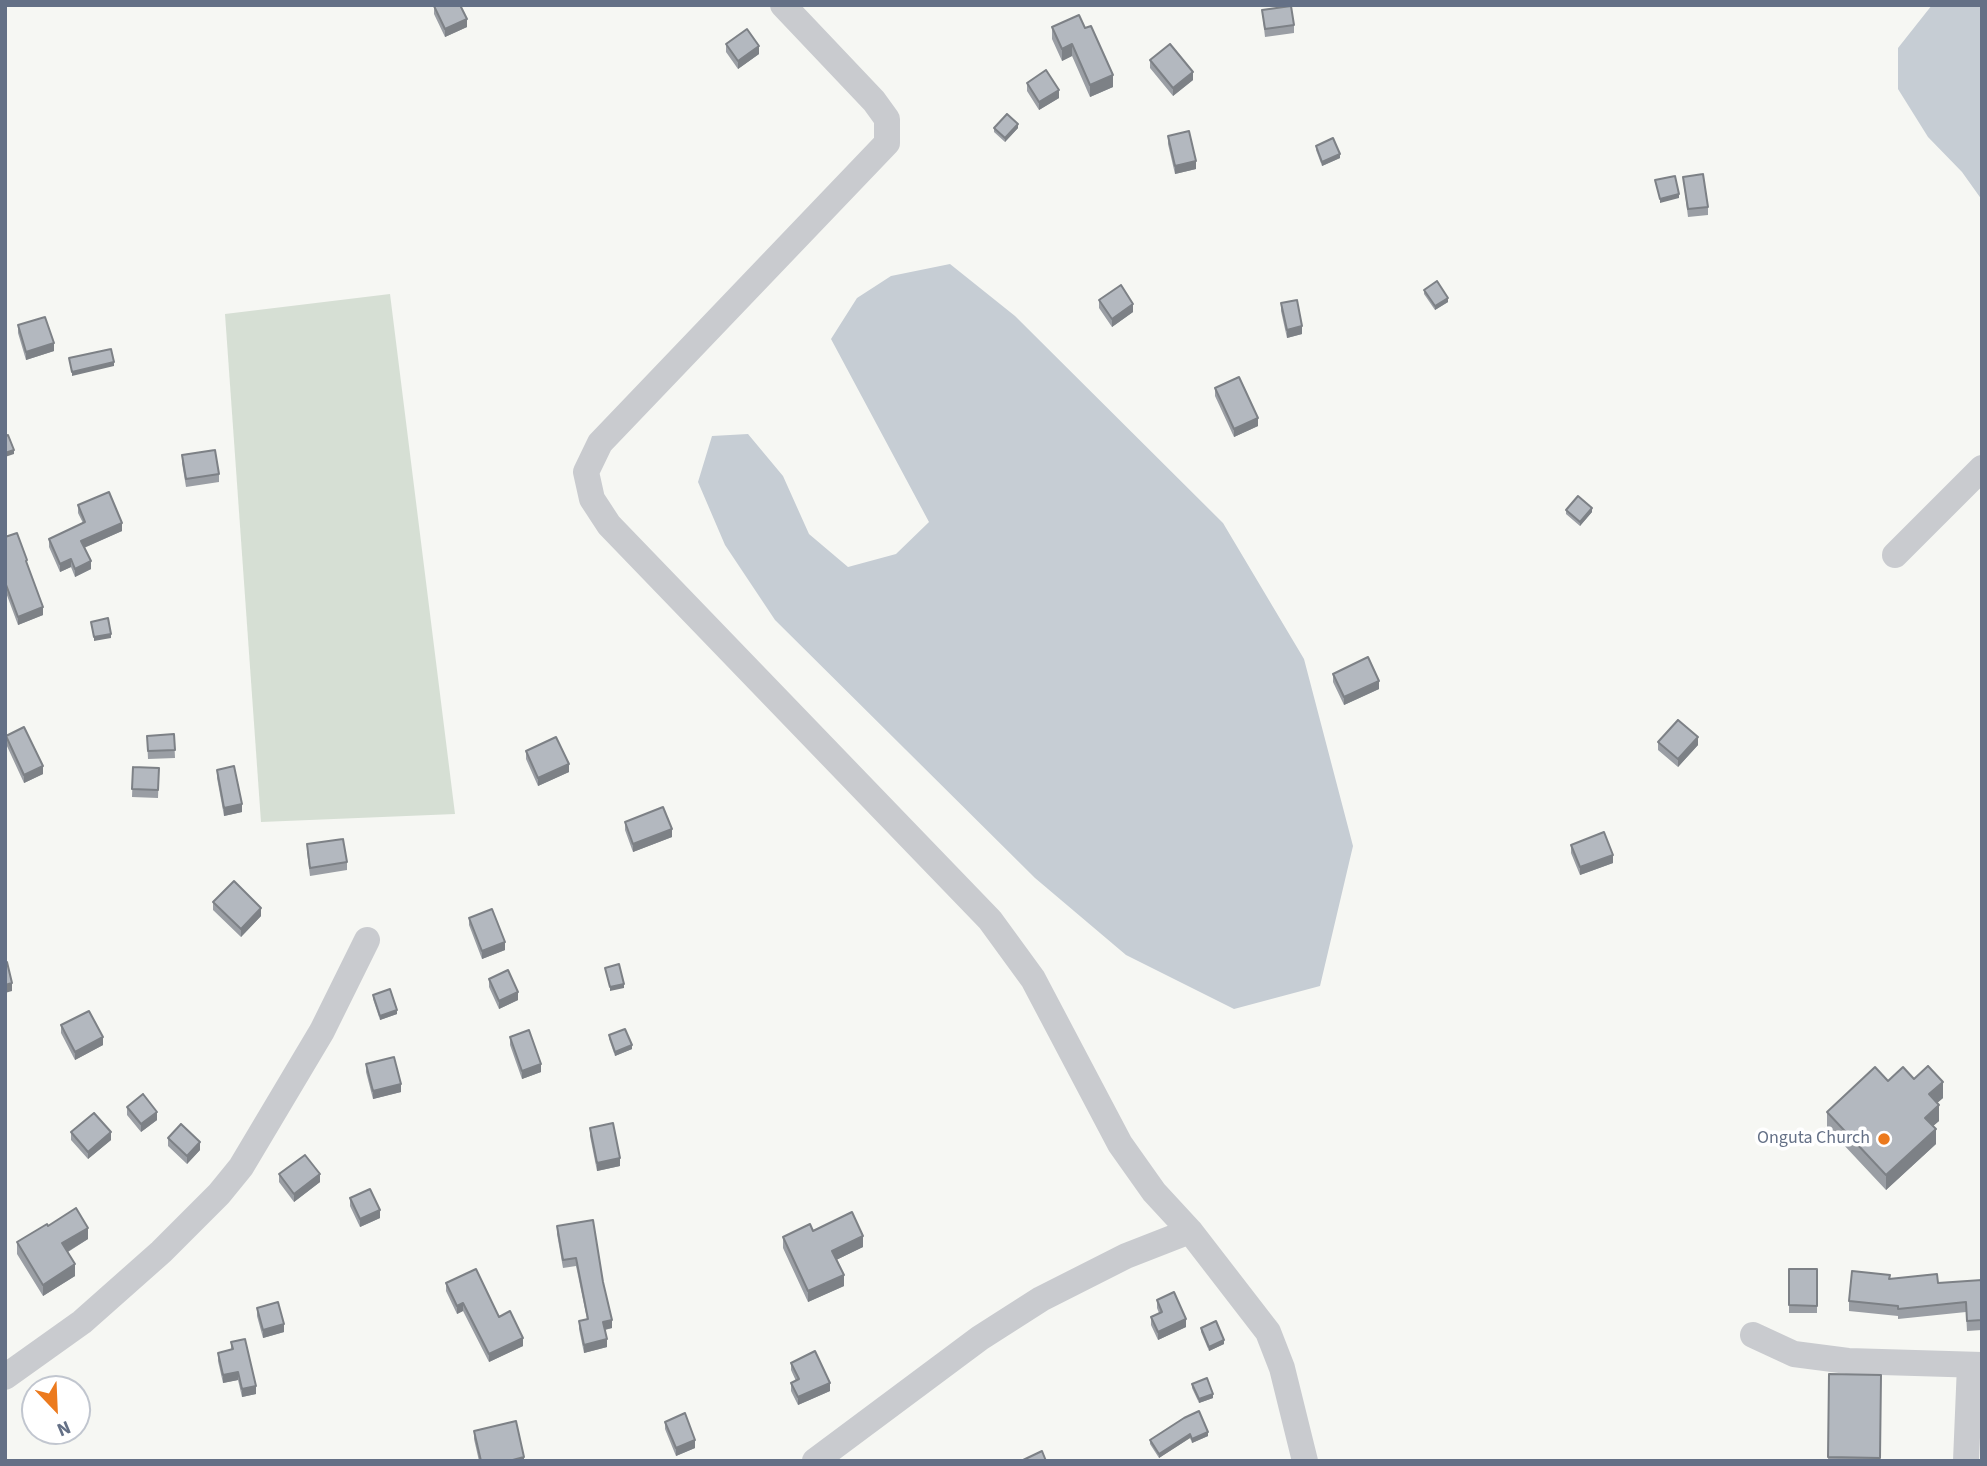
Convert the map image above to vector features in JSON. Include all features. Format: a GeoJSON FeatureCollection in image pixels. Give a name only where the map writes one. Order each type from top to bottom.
{"type":"FeatureCollection","features":[{"type":"Feature","properties":{"kind":"street"},"geometry":{"type":"LineString","coordinates":[[783,5],[887,118],[887,143],[600,443],[586,472],[592,499],[609,525],[990,920],[1033,979],[1120,1144],[1154,1192],[1190,1231],[1268,1332],[1282,1367],[1305,1461]]}},
{"type":"Feature","properties":{"kind":"street"},"geometry":{"type":"LineString","coordinates":[[1895,555],[1982,467]]}},
{"type":"Feature","properties":{"kind":"street"},"geometry":{"type":"LineString","coordinates":[[5,1377],[82,1322],[161,1252],[219,1194],[241,1167],[321,1031],[367,940]]}},
{"type":"Feature","properties":{"kind":"street"},"geometry":{"type":"LineString","coordinates":[[815,1461],[980,1338],[1041,1299],[1125,1256],[1190,1231]]}},
{"type":"Feature","properties":{"kind":"street"},"geometry":{"type":"LineString","coordinates":[[1753,1335],[1794,1354],[1847,1361],[1976,1365],[1966,1461]]}},
{"type":"Feature","properties":{"kind":"shaded area"},"geometry":{"type":"Polygon","coordinates":[[[1932,5],[1982,5],[1982,200],[1962,172],[1928,137],[1898,89],[1898,48],[1932,5]]]}},
{"type":"Feature","properties":{"kind":"shaded area"},"geometry":{"type":"Polygon","coordinates":[[[950,264],[1015,316],[1223,523],[1304,659],[1353,846],[1320,986],[1234,1009],[1126,955],[1035,878],[775,620],[725,545],[698,482],[712,436],[748,434],[783,476],[809,534],[848,567],[896,554],[929,522],[831,339],[857,298],[891,276],[950,264]]]}},
{"type":"Feature","properties":{"kind":"shaded area"},"geometry":{"type":"Polygon","coordinates":[[[390,294],[455,814],[261,822],[225,314],[390,294]]]}},
{"type":"Feature","properties":{"kind":"building"},"geometry":{"type":"Polygon","coordinates":[[[460,5],[467,19],[445,29],[434,6],[460,5]]]}},
{"type":"Feature","properties":{"kind":"building"},"geometry":{"type":"Polygon","coordinates":[[[1291,6],[1294,25],[1265,29],[1262,10],[1291,6]]]}},
{"type":"Feature","properties":{"kind":"building"},"geometry":{"type":"Polygon","coordinates":[[[1079,15],[1085,28],[1091,26],[1113,75],[1090,85],[1072,44],[1062,49],[1052,27],[1079,15]]]}},
{"type":"Feature","properties":{"kind":"building"},"geometry":{"type":"Polygon","coordinates":[[[747,29],[759,46],[738,61],[726,44],[747,29]]]}},
{"type":"Feature","properties":{"kind":"building"},"geometry":{"type":"Polygon","coordinates":[[[1170,44],[1193,72],[1173,88],[1150,60],[1170,44]]]}},
{"type":"Feature","properties":{"kind":"building"},"geometry":{"type":"Polygon","coordinates":[[[1046,70],[1059,90],[1039,102],[1027,83],[1046,70]]]}},
{"type":"Feature","properties":{"kind":"building"},"geometry":{"type":"Polygon","coordinates":[[[1007,114],[1018,124],[1005,138],[994,128],[1007,114]]]}},
{"type":"Feature","properties":{"kind":"building"},"geometry":{"type":"Polygon","coordinates":[[[1189,131],[1196,161],[1175,166],[1168,136],[1189,131]]]}},
{"type":"Feature","properties":{"kind":"building"},"geometry":{"type":"Polygon","coordinates":[[[1333,138],[1340,154],[1322,162],[1316,146],[1333,138]]]}},
{"type":"Feature","properties":{"kind":"building"},"geometry":{"type":"Polygon","coordinates":[[[1703,174],[1708,207],[1688,209],[1683,177],[1703,174]]]}},
{"type":"Feature","properties":{"kind":"building"},"geometry":{"type":"Polygon","coordinates":[[[1675,176],[1679,194],[1660,199],[1655,180],[1675,176]]]}},
{"type":"Feature","properties":{"kind":"building"},"geometry":{"type":"Polygon","coordinates":[[[1437,281],[1448,298],[1435,306],[1424,290],[1437,281]]]}},
{"type":"Feature","properties":{"kind":"building"},"geometry":{"type":"Polygon","coordinates":[[[1121,285],[1133,304],[1112,319],[1099,300],[1121,285]]]}},
{"type":"Feature","properties":{"kind":"building"},"geometry":{"type":"Polygon","coordinates":[[[1297,300],[1302,326],[1287,330],[1281,303],[1297,300]]]}},
{"type":"Feature","properties":{"kind":"building"},"geometry":{"type":"Polygon","coordinates":[[[45,317],[54,343],[26,352],[18,325],[45,317]]]}},
{"type":"Feature","properties":{"kind":"building"},"geometry":{"type":"Polygon","coordinates":[[[111,349],[114,362],[72,372],[69,358],[111,349]]]}},
{"type":"Feature","properties":{"kind":"building"},"geometry":{"type":"Polygon","coordinates":[[[1239,377],[1258,418],[1234,429],[1215,388],[1239,377]]]}},
{"type":"Feature","properties":{"kind":"building"},"geometry":{"type":"Polygon","coordinates":[[[8,435],[14,450],[5,453],[5,436],[8,435]]]}},
{"type":"Feature","properties":{"kind":"building"},"geometry":{"type":"Polygon","coordinates":[[[215,450],[219,474],[186,479],[182,455],[215,450]]]}},
{"type":"Feature","properties":{"kind":"building"},"geometry":{"type":"Polygon","coordinates":[[[109,492],[122,523],[81,541],[91,561],[75,569],[71,559],[60,564],[49,539],[85,522],[78,505],[109,492]]]}},
{"type":"Feature","properties":{"kind":"building"},"geometry":{"type":"Polygon","coordinates":[[[1578,496],[1592,508],[1580,522],[1566,510],[1578,496]]]}},
{"type":"Feature","properties":{"kind":"building"},"geometry":{"type":"Polygon","coordinates":[[[17,533],[43,607],[18,617],[5,582],[5,537],[17,533]]]}},
{"type":"Feature","properties":{"kind":"building"},"geometry":{"type":"Polygon","coordinates":[[[108,618],[111,634],[94,637],[91,622],[108,618]]]}},
{"type":"Feature","properties":{"kind":"building"},"geometry":{"type":"Polygon","coordinates":[[[1368,657],[1379,681],[1344,697],[1333,674],[1368,657]]]}},
{"type":"Feature","properties":{"kind":"building"},"geometry":{"type":"Polygon","coordinates":[[[1678,720],[1698,737],[1678,759],[1658,742],[1678,720]]]}},
{"type":"Feature","properties":{"kind":"building"},"geometry":{"type":"Polygon","coordinates":[[[24,727],[43,766],[24,775],[6,736],[24,727]]]}},
{"type":"Feature","properties":{"kind":"building"},"geometry":{"type":"Polygon","coordinates":[[[174,734],[175,750],[148,751],[147,736],[174,734]]]}},
{"type":"Feature","properties":{"kind":"building"},"geometry":{"type":"Polygon","coordinates":[[[556,737],[569,764],[538,778],[526,751],[556,737]]]}},
{"type":"Feature","properties":{"kind":"building"},"geometry":{"type":"Polygon","coordinates":[[[234,766],[242,804],[224,808],[217,770],[234,766]]]}},
{"type":"Feature","properties":{"kind":"building"},"geometry":{"type":"Polygon","coordinates":[[[133,767],[159,768],[158,790],[132,789],[133,767]]]}},
{"type":"Feature","properties":{"kind":"building"},"geometry":{"type":"Polygon","coordinates":[[[663,807],[672,829],[633,844],[625,822],[663,807]]]}},
{"type":"Feature","properties":{"kind":"building"},"geometry":{"type":"Polygon","coordinates":[[[1604,832],[1613,855],[1580,867],[1571,845],[1604,832]]]}},
{"type":"Feature","properties":{"kind":"building"},"geometry":{"type":"Polygon","coordinates":[[[343,839],[347,862],[310,868],[307,844],[343,839]]]}},
{"type":"Feature","properties":{"kind":"building"},"geometry":{"type":"Polygon","coordinates":[[[234,881],[261,908],[241,929],[213,902],[234,881]]]}},
{"type":"Feature","properties":{"kind":"building"},"geometry":{"type":"Polygon","coordinates":[[[492,909],[505,942],[482,951],[469,918],[492,909]]]}},
{"type":"Feature","properties":{"kind":"building"},"geometry":{"type":"Polygon","coordinates":[[[5,962],[12,983],[5,985],[5,962]]]}},
{"type":"Feature","properties":{"kind":"building"},"geometry":{"type":"Polygon","coordinates":[[[619,964],[624,984],[610,987],[605,968],[619,964]]]}},
{"type":"Feature","properties":{"kind":"building"},"geometry":{"type":"Polygon","coordinates":[[[508,970],[518,992],[499,1001],[489,979],[508,970]]]}},
{"type":"Feature","properties":{"kind":"building"},"geometry":{"type":"Polygon","coordinates":[[[390,989],[397,1010],[380,1016],[373,995],[390,989]]]}},
{"type":"Feature","properties":{"kind":"building"},"geometry":{"type":"Polygon","coordinates":[[[89,1011],[103,1037],[75,1052],[61,1025],[89,1011]]]}},
{"type":"Feature","properties":{"kind":"building"},"geometry":{"type":"Polygon","coordinates":[[[625,1029],[632,1045],[615,1052],[609,1035],[625,1029]]]}},
{"type":"Feature","properties":{"kind":"building"},"geometry":{"type":"Polygon","coordinates":[[[529,1030],[541,1064],[522,1071],[510,1037],[529,1030]]]}},
{"type":"Feature","properties":{"kind":"building"},"geometry":{"type":"Polygon","coordinates":[[[394,1057],[401,1084],[373,1091],[366,1064],[394,1057]]]}},
{"type":"Feature","properties":{"kind":"building","name":"Onguta Church"},"geometry":{"type":"Polygon","coordinates":[[[1928,1066],[1943,1082],[1929,1094],[1939,1105],[1925,1118],[1936,1129],[1886,1175],[1827,1112],[1875,1067],[1888,1081],[1903,1067],[1914,1079],[1928,1066]]]}},
{"type":"Feature","properties":{"kind":"building"},"geometry":{"type":"Polygon","coordinates":[[[143,1094],[157,1112],[141,1124],[127,1107],[143,1094]]]}},
{"type":"Feature","properties":{"kind":"building"},"geometry":{"type":"Polygon","coordinates":[[[94,1113],[111,1132],[88,1152],[71,1132],[94,1113]]]}},
{"type":"Feature","properties":{"kind":"building"},"geometry":{"type":"Polygon","coordinates":[[[613,1123],[620,1158],[597,1163],[590,1128],[613,1123]]]}},
{"type":"Feature","properties":{"kind":"building"},"geometry":{"type":"Polygon","coordinates":[[[181,1124],[200,1142],[187,1156],[168,1138],[181,1124]]]}},
{"type":"Feature","properties":{"kind":"building"},"geometry":{"type":"Polygon","coordinates":[[[305,1155],[320,1174],[294,1194],[279,1174],[305,1155]]]}},
{"type":"Feature","properties":{"kind":"building"},"geometry":{"type":"Polygon","coordinates":[[[370,1189],[380,1210],[360,1219],[350,1198],[370,1189]]]}},
{"type":"Feature","properties":{"kind":"building"},"geometry":{"type":"Polygon","coordinates":[[[76,1208],[88,1228],[62,1243],[75,1264],[43,1285],[17,1242],[76,1208]]]}},
{"type":"Feature","properties":{"kind":"building"},"geometry":{"type":"Polygon","coordinates":[[[852,1212],[863,1236],[832,1251],[844,1275],[808,1291],[783,1237],[810,1224],[813,1231],[852,1212]]]}},
{"type":"Feature","properties":{"kind":"building"},"geometry":{"type":"Polygon","coordinates":[[[593,1220],[612,1320],[603,1322],[607,1339],[584,1345],[579,1321],[588,1319],[576,1258],[563,1260],[557,1226],[593,1220]]]}},
{"type":"Feature","properties":{"kind":"building"},"geometry":{"type":"Polygon","coordinates":[[[476,1269],[499,1317],[510,1311],[523,1338],[489,1354],[463,1303],[457,1306],[446,1283],[476,1269]]]}},
{"type":"Feature","properties":{"kind":"building"},"geometry":{"type":"Polygon","coordinates":[[[1789,1269],[1817,1269],[1817,1306],[1789,1305],[1789,1269]]]}},
{"type":"Feature","properties":{"kind":"building"},"geometry":{"type":"Polygon","coordinates":[[[1852,1271],[1890,1275],[1889,1279],[1937,1274],[1938,1283],[1982,1280],[1982,1320],[1967,1321],[1966,1302],[1898,1309],[1898,1306],[1849,1301],[1852,1271]]]}},
{"type":"Feature","properties":{"kind":"building"},"geometry":{"type":"Polygon","coordinates":[[[1174,1292],[1186,1319],[1158,1332],[1151,1317],[1162,1312],[1157,1300],[1174,1292]]]}},
{"type":"Feature","properties":{"kind":"building"},"geometry":{"type":"Polygon","coordinates":[[[278,1302],[284,1324],[263,1330],[257,1308],[278,1302]]]}},
{"type":"Feature","properties":{"kind":"building"},"geometry":{"type":"Polygon","coordinates":[[[1216,1321],[1224,1340],[1209,1347],[1201,1328],[1216,1321]]]}},
{"type":"Feature","properties":{"kind":"building"},"geometry":{"type":"Polygon","coordinates":[[[245,1339],[256,1386],[242,1389],[238,1372],[223,1375],[218,1353],[233,1349],[231,1342],[245,1339]]]}},
{"type":"Feature","properties":{"kind":"building"},"geometry":{"type":"Polygon","coordinates":[[[815,1351],[830,1383],[798,1397],[791,1383],[799,1379],[791,1363],[815,1351]]]}},
{"type":"Feature","properties":{"kind":"building"},"geometry":{"type":"Polygon","coordinates":[[[1829,1374],[1881,1375],[1880,1458],[1828,1457],[1829,1374]]]}},
{"type":"Feature","properties":{"kind":"building"},"geometry":{"type":"Polygon","coordinates":[[[1207,1378],[1213,1394],[1199,1399],[1192,1384],[1207,1378]]]}},
{"type":"Feature","properties":{"kind":"building"},"geometry":{"type":"Polygon","coordinates":[[[1199,1411],[1208,1432],[1192,1439],[1190,1434],[1159,1454],[1150,1440],[1199,1411]]]}},
{"type":"Feature","properties":{"kind":"building"},"geometry":{"type":"Polygon","coordinates":[[[685,1413],[695,1440],[676,1448],[665,1422],[685,1413]]]}},
{"type":"Feature","properties":{"kind":"building"},"geometry":{"type":"Polygon","coordinates":[[[516,1421],[524,1457],[509,1461],[481,1461],[474,1431],[516,1421]]]}},
{"type":"Feature","properties":{"kind":"building"},"geometry":{"type":"Polygon","coordinates":[[[1042,1451],[1046,1461],[1021,1461],[1042,1451]]]}},
{"type":"Feature","properties":{"kind":"place","name":"Onguta Church"},"geometry":{"type":"Point","coordinates":[1884,1139]}}]}
